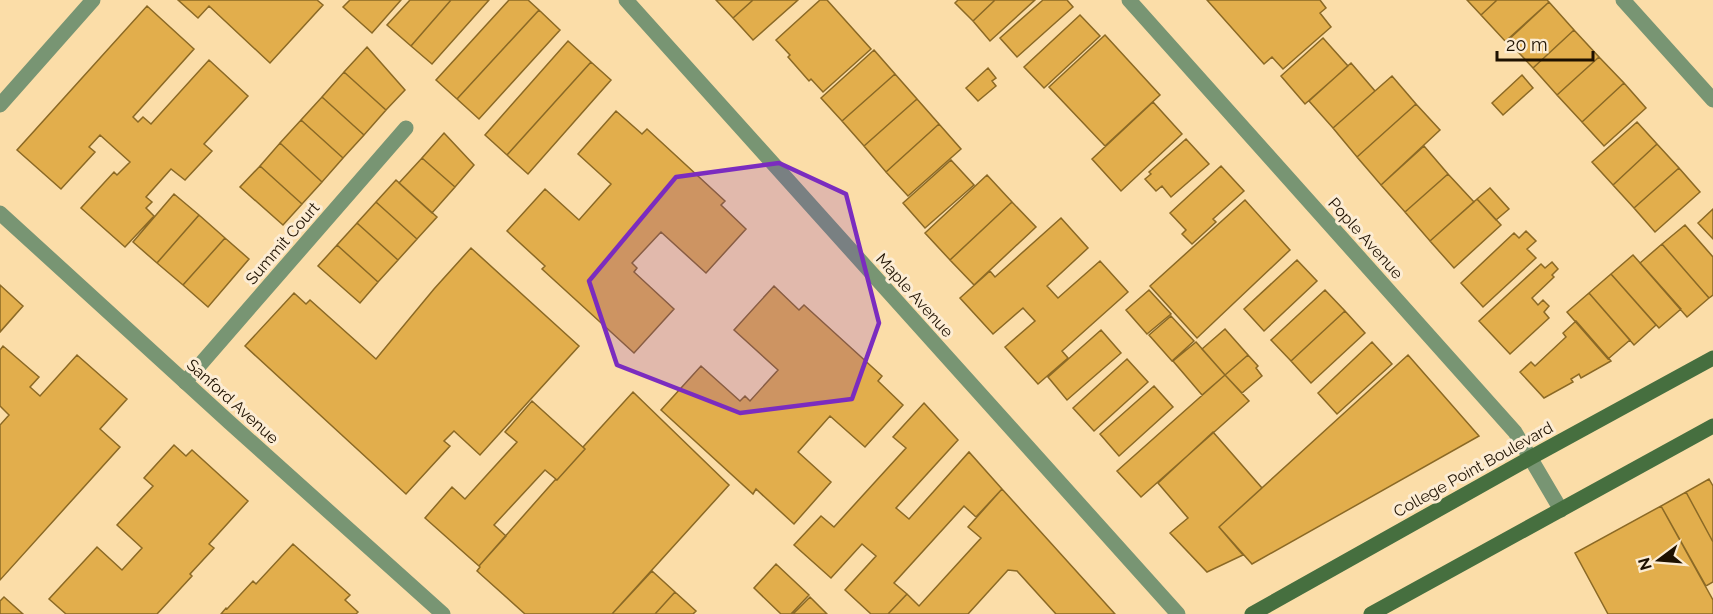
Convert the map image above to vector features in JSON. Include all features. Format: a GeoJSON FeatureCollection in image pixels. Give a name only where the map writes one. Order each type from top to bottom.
{"type":"FeatureCollection","features":[{"type":"Feature","properties":{"kind":"main road","name":"College Point Boulevard"},"geometry":{"type":"LineString","coordinates":[[1252,614],[1713,358]]}},
{"type":"Feature","properties":{"kind":"main road"},"geometry":{"type":"LineString","coordinates":[[1371,614],[1713,426]]}},
{"type":"Feature","properties":{"kind":"street"},"geometry":{"type":"LineString","coordinates":[[0,105],[93,0]]}},
{"type":"Feature","properties":{"kind":"street","name":"Maple Avenue"},"geometry":{"type":"LineString","coordinates":[[626,0],[1178,614]]}},
{"type":"Feature","properties":{"kind":"street","name":"Pople Avenue"},"geometry":{"type":"LineString","coordinates":[[1129,0],[1515,432],[1561,510]]}},
{"type":"Feature","properties":{"kind":"street"},"geometry":{"type":"LineString","coordinates":[[1623,0],[1713,100]]}},
{"type":"Feature","properties":{"kind":"street","name":"Summit Court"},"geometry":{"type":"LineString","coordinates":[[185,382],[406,128]]}},
{"type":"Feature","properties":{"kind":"street","name":"Sanford Avenue"},"geometry":{"type":"LineString","coordinates":[[0,213],[443,614]]}},
{"type":"Feature","properties":{"kind":"highlighted area"},"geometry":{"type":"Polygon","coordinates":[[[779,163],[846,194],[879,323],[852,399],[740,413],[617,365],[589,281],[676,177],[779,163]]]}},
{"type":"Feature","properties":{"kind":"building"},"geometry":{"type":"Polygon","coordinates":[[[178,0],[317,0],[323,5],[270,63],[209,6],[198,18],[178,0]]]}},
{"type":"Feature","properties":{"kind":"building"},"geometry":{"type":"Polygon","coordinates":[[[350,0],[401,0],[372,33],[343,7],[350,0]]]}},
{"type":"Feature","properties":{"kind":"building"},"geometry":{"type":"Polygon","coordinates":[[[410,0],[451,0],[411,46],[387,25],[410,0]]]}},
{"type":"Feature","properties":{"kind":"building"},"geometry":{"type":"Polygon","coordinates":[[[451,0],[489,0],[432,64],[411,46],[451,0]]]}},
{"type":"Feature","properties":{"kind":"building"},"geometry":{"type":"Polygon","coordinates":[[[509,0],[528,0],[539,10],[457,99],[436,80],[509,0]]]}},
{"type":"Feature","properties":{"kind":"building"},"geometry":{"type":"Polygon","coordinates":[[[716,0],[753,0],[733,18],[716,0]]]}},
{"type":"Feature","properties":{"kind":"building"},"geometry":{"type":"Polygon","coordinates":[[[753,0],[798,0],[753,40],[733,18],[753,0]]]}},
{"type":"Feature","properties":{"kind":"building"},"geometry":{"type":"Polygon","coordinates":[[[820,0],[827,0],[871,49],[823,92],[811,79],[809,81],[776,40],[820,0]]]}},
{"type":"Feature","properties":{"kind":"building"},"geometry":{"type":"Polygon","coordinates":[[[958,0],[995,0],[973,21],[955,3],[958,0]]]}},
{"type":"Feature","properties":{"kind":"building"},"geometry":{"type":"Polygon","coordinates":[[[995,0],[1035,0],[990,41],[973,21],[995,0]]]}},
{"type":"Feature","properties":{"kind":"building"},"geometry":{"type":"Polygon","coordinates":[[[1043,0],[1067,0],[1073,7],[1017,57],[1000,38],[1043,0]]]}},
{"type":"Feature","properties":{"kind":"building"},"geometry":{"type":"Polygon","coordinates":[[[1207,0],[1320,0],[1326,8],[1320,13],[1331,27],[1283,69],[1272,57],[1264,64],[1207,0]]]}},
{"type":"Feature","properties":{"kind":"building"},"geometry":{"type":"Polygon","coordinates":[[[1467,0],[1497,0],[1481,15],[1467,0]]]}},
{"type":"Feature","properties":{"kind":"building"},"geometry":{"type":"Polygon","coordinates":[[[1497,0],[1547,0],[1549,2],[1506,42],[1481,15],[1497,0]]]}},
{"type":"Feature","properties":{"kind":"building"},"geometry":{"type":"Polygon","coordinates":[[[1549,2],[1574,30],[1533,68],[1507,40],[1549,2]]]}},
{"type":"Feature","properties":{"kind":"building"},"geometry":{"type":"Polygon","coordinates":[[[147,6],[194,49],[133,117],[138,122],[143,117],[151,124],[209,60],[248,96],[204,144],[212,151],[185,180],[171,169],[146,197],[152,202],[146,208],[154,216],[125,247],[81,208],[114,172],[117,175],[130,162],[100,135],[89,147],[95,152],[61,189],[17,150],[147,6]]]}},
{"type":"Feature","properties":{"kind":"building"},"geometry":{"type":"Polygon","coordinates":[[[539,10],[560,30],[479,119],[457,99],[539,10]]]}},
{"type":"Feature","properties":{"kind":"building"},"geometry":{"type":"Polygon","coordinates":[[[1080,15],[1100,36],[1044,88],[1024,67],[1080,15]]]}},
{"type":"Feature","properties":{"kind":"building"},"geometry":{"type":"Polygon","coordinates":[[[1574,30],[1599,57],[1557,95],[1533,68],[1574,30]]]}},
{"type":"Feature","properties":{"kind":"building"},"geometry":{"type":"Polygon","coordinates":[[[1105,35],[1160,95],[1105,146],[1049,87],[1105,35]]]}},
{"type":"Feature","properties":{"kind":"building"},"geometry":{"type":"Polygon","coordinates":[[[1323,38],[1348,66],[1305,104],[1281,76],[1323,38]]]}},
{"type":"Feature","properties":{"kind":"building"},"geometry":{"type":"Polygon","coordinates":[[[568,41],[591,62],[507,155],[485,135],[568,41]]]}},
{"type":"Feature","properties":{"kind":"building"},"geometry":{"type":"Polygon","coordinates":[[[367,47],[405,90],[386,110],[344,72],[367,47]]]}},
{"type":"Feature","properties":{"kind":"building"},"geometry":{"type":"Polygon","coordinates":[[[874,50],[895,74],[842,121],[821,98],[874,50]]]}},
{"type":"Feature","properties":{"kind":"building"},"geometry":{"type":"Polygon","coordinates":[[[1599,57],[1624,83],[1582,122],[1557,95],[1599,57]]]}},
{"type":"Feature","properties":{"kind":"building"},"geometry":{"type":"Polygon","coordinates":[[[591,62],[611,80],[528,174],[507,155],[591,62]]]}},
{"type":"Feature","properties":{"kind":"building"},"geometry":{"type":"Polygon","coordinates":[[[1351,63],[1375,91],[1333,128],[1309,101],[1351,63]]]}},
{"type":"Feature","properties":{"kind":"building"},"geometry":{"type":"Polygon","coordinates":[[[988,68],[996,78],[992,81],[996,86],[978,101],[966,88],[988,68]]]}},
{"type":"Feature","properties":{"kind":"building"},"geometry":{"type":"Polygon","coordinates":[[[344,72],[386,110],[364,135],[322,97],[344,72]]]}},
{"type":"Feature","properties":{"kind":"building"},"geometry":{"type":"Polygon","coordinates":[[[895,74],[917,99],[864,146],[842,121],[895,74]]]}},
{"type":"Feature","properties":{"kind":"building"},"geometry":{"type":"Polygon","coordinates":[[[1522,75],[1533,88],[1503,115],[1492,103],[1522,75]]]}},
{"type":"Feature","properties":{"kind":"building"},"geometry":{"type":"Polygon","coordinates":[[[1392,76],[1416,104],[1357,157],[1333,128],[1392,76]]]}},
{"type":"Feature","properties":{"kind":"building"},"geometry":{"type":"Polygon","coordinates":[[[1624,83],[1646,108],[1604,146],[1582,122],[1624,83]]]}},
{"type":"Feature","properties":{"kind":"building"},"geometry":{"type":"Polygon","coordinates":[[[322,97],[364,135],[343,158],[301,120],[322,97]]]}},
{"type":"Feature","properties":{"kind":"building"},"geometry":{"type":"Polygon","coordinates":[[[917,99],[939,124],[886,172],[864,146],[917,99]]]}},
{"type":"Feature","properties":{"kind":"building"},"geometry":{"type":"Polygon","coordinates":[[[1153,102],[1182,134],[1121,191],[1092,159],[1153,102]]]}},
{"type":"Feature","properties":{"kind":"building"},"geometry":{"type":"Polygon","coordinates":[[[1416,104],[1440,130],[1381,185],[1357,157],[1416,104]]]}},
{"type":"Feature","properties":{"kind":"building"},"geometry":{"type":"Polygon","coordinates":[[[616,111],[642,134],[647,129],[725,201],[721,205],[746,229],[706,273],[661,232],[632,263],[637,268],[634,272],[674,309],[634,353],[542,269],[545,266],[507,231],[545,189],[579,220],[611,184],[578,154],[616,111]]]}},
{"type":"Feature","properties":{"kind":"building"},"geometry":{"type":"Polygon","coordinates":[[[301,120],[343,158],[322,182],[280,143],[301,120]]]}},
{"type":"Feature","properties":{"kind":"building"},"geometry":{"type":"Polygon","coordinates":[[[1637,122],[1657,144],[1613,185],[1592,162],[1637,122]]]}},
{"type":"Feature","properties":{"kind":"building"},"geometry":{"type":"Polygon","coordinates":[[[939,124],[961,149],[908,196],[886,172],[939,124]]]}},
{"type":"Feature","properties":{"kind":"building"},"geometry":{"type":"Polygon","coordinates":[[[444,133],[474,165],[455,187],[422,158],[444,133]]]}},
{"type":"Feature","properties":{"kind":"building"},"geometry":{"type":"Polygon","coordinates":[[[1186,139],[1209,164],[1171,197],[1162,186],[1156,191],[1145,179],[1151,174],[1149,172],[1186,139]]]}},
{"type":"Feature","properties":{"kind":"building"},"geometry":{"type":"Polygon","coordinates":[[[280,143],[322,182],[302,204],[260,166],[280,143]]]}},
{"type":"Feature","properties":{"kind":"building"},"geometry":{"type":"Polygon","coordinates":[[[1657,144],[1679,168],[1634,208],[1613,185],[1657,144]]]}},
{"type":"Feature","properties":{"kind":"building"},"geometry":{"type":"Polygon","coordinates":[[[1424,146],[1448,174],[1405,212],[1381,185],[1424,146]]]}},
{"type":"Feature","properties":{"kind":"building"},"geometry":{"type":"Polygon","coordinates":[[[422,158],[455,187],[432,213],[399,183],[422,158]]]}},
{"type":"Feature","properties":{"kind":"building"},"geometry":{"type":"Polygon","coordinates":[[[951,160],[974,185],[925,228],[903,203],[951,160]]]}},
{"type":"Feature","properties":{"kind":"building"},"geometry":{"type":"Polygon","coordinates":[[[260,166],[302,204],[283,225],[240,187],[260,166]]]}},
{"type":"Feature","properties":{"kind":"building"},"geometry":{"type":"Polygon","coordinates":[[[1221,166],[1244,191],[1213,219],[1216,222],[1192,244],[1182,234],[1186,230],[1170,213],[1221,166]]]}},
{"type":"Feature","properties":{"kind":"building"},"geometry":{"type":"Polygon","coordinates":[[[1679,168],[1700,192],[1655,232],[1634,208],[1679,168]]]}},
{"type":"Feature","properties":{"kind":"building"},"geometry":{"type":"Polygon","coordinates":[[[1448,174],[1474,202],[1430,241],[1405,212],[1448,174]]]}},
{"type":"Feature","properties":{"kind":"building"},"geometry":{"type":"Polygon","coordinates":[[[987,175],[1012,202],[950,260],[925,233],[987,175]]]}},
{"type":"Feature","properties":{"kind":"building"},"geometry":{"type":"Polygon","coordinates":[[[396,180],[437,217],[417,239],[376,202],[396,180]]]}},
{"type":"Feature","properties":{"kind":"building"},"geometry":{"type":"Polygon","coordinates":[[[1490,188],[1509,209],[1496,220],[1477,199],[1490,188]]]}},
{"type":"Feature","properties":{"kind":"building"},"geometry":{"type":"Polygon","coordinates":[[[174,194],[199,215],[157,263],[133,242],[174,194]]]}},
{"type":"Feature","properties":{"kind":"building"},"geometry":{"type":"Polygon","coordinates":[[[1477,199],[1501,225],[1454,268],[1430,241],[1477,199]]]}},
{"type":"Feature","properties":{"kind":"building"},"geometry":{"type":"Polygon","coordinates":[[[1245,200],[1290,250],[1197,338],[1150,286],[1245,200]]]}},
{"type":"Feature","properties":{"kind":"building"},"geometry":{"type":"Polygon","coordinates":[[[376,202],[417,239],[398,260],[357,223],[376,202]]]}},
{"type":"Feature","properties":{"kind":"building"},"geometry":{"type":"Polygon","coordinates":[[[1012,202],[1036,227],[974,285],[950,260],[1012,202]]]}},
{"type":"Feature","properties":{"kind":"building"},"geometry":{"type":"Polygon","coordinates":[[[1713,209],[1713,239],[1698,223],[1713,209]]]}},
{"type":"Feature","properties":{"kind":"building"},"geometry":{"type":"Polygon","coordinates":[[[199,215],[225,238],[183,285],[157,263],[199,215]]]}},
{"type":"Feature","properties":{"kind":"building"},"geometry":{"type":"Polygon","coordinates":[[[1061,218],[1088,248],[1047,286],[1058,298],[1100,261],[1128,292],[1062,351],[1068,358],[1038,384],[1005,347],[1035,321],[1023,308],[993,334],[960,298],[990,271],[995,277],[1061,218]]]}},
{"type":"Feature","properties":{"kind":"building"},"geometry":{"type":"Polygon","coordinates":[[[357,223],[398,260],[378,282],[337,245],[357,223]]]}},
{"type":"Feature","properties":{"kind":"building"},"geometry":{"type":"Polygon","coordinates":[[[1685,225],[1713,257],[1713,295],[1709,298],[1662,244],[1685,225]]]}},
{"type":"Feature","properties":{"kind":"building"},"geometry":{"type":"Polygon","coordinates":[[[1526,231],[1536,241],[1527,249],[1536,258],[1483,307],[1461,283],[1514,233],[1519,238],[1526,231]]]}},
{"type":"Feature","properties":{"kind":"building"},"geometry":{"type":"Polygon","coordinates":[[[225,238],[249,259],[208,307],[183,285],[225,238]]]}},
{"type":"Feature","properties":{"kind":"building"},"geometry":{"type":"Polygon","coordinates":[[[1662,244],[1709,298],[1687,317],[1640,263],[1662,244]]]}},
{"type":"Feature","properties":{"kind":"building"},"geometry":{"type":"Polygon","coordinates":[[[337,245],[378,282],[360,303],[318,266],[337,245]]]}},
{"type":"Feature","properties":{"kind":"building"},"geometry":{"type":"Polygon","coordinates":[[[471,248],[579,346],[480,455],[454,431],[444,441],[450,446],[406,494],[245,346],[294,293],[306,304],[310,300],[376,359],[471,248]]]}},
{"type":"Feature","properties":{"kind":"building"},"geometry":{"type":"Polygon","coordinates":[[[1633,255],[1681,309],[1659,328],[1611,274],[1633,255]]]}},
{"type":"Feature","properties":{"kind":"building"},"geometry":{"type":"Polygon","coordinates":[[[1297,260],[1317,281],[1264,331],[1244,309],[1297,260]]]}},
{"type":"Feature","properties":{"kind":"building"},"geometry":{"type":"Polygon","coordinates":[[[1552,262],[1558,269],[1552,275],[1554,277],[1532,298],[1538,305],[1543,300],[1549,306],[1544,312],[1549,318],[1510,354],[1479,321],[1541,264],[1545,268],[1552,262]]]}},
{"type":"Feature","properties":{"kind":"building"},"geometry":{"type":"Polygon","coordinates":[[[1611,274],[1656,325],[1634,345],[1589,293],[1611,274]]]}},
{"type":"Feature","properties":{"kind":"building"},"geometry":{"type":"Polygon","coordinates":[[[0,285],[23,306],[0,332],[0,285]]]}},
{"type":"Feature","properties":{"kind":"building"},"geometry":{"type":"Polygon","coordinates":[[[774,286],[799,310],[804,305],[882,376],[878,381],[903,405],[865,447],[830,416],[798,452],[831,482],[794,524],[756,489],[753,494],[661,410],[701,366],[740,401],[745,396],[750,401],[778,370],[734,330],[774,286]]]}},
{"type":"Feature","properties":{"kind":"building"},"geometry":{"type":"Polygon","coordinates":[[[1149,290],[1171,314],[1147,334],[1126,310],[1149,290]]]}},
{"type":"Feature","properties":{"kind":"building"},"geometry":{"type":"Polygon","coordinates":[[[1325,290],[1345,311],[1291,361],[1271,340],[1325,290]]]}},
{"type":"Feature","properties":{"kind":"building"},"geometry":{"type":"Polygon","coordinates":[[[1589,293],[1630,340],[1608,359],[1567,312],[1589,293]]]}},
{"type":"Feature","properties":{"kind":"building"},"geometry":{"type":"Polygon","coordinates":[[[1345,311],[1365,333],[1311,383],[1291,361],[1345,311]]]}},
{"type":"Feature","properties":{"kind":"building"},"geometry":{"type":"Polygon","coordinates":[[[1171,316],[1194,341],[1172,361],[1149,335],[1171,316]]]}},
{"type":"Feature","properties":{"kind":"building"},"geometry":{"type":"Polygon","coordinates":[[[1576,321],[1611,361],[1581,378],[1579,374],[1571,379],[1573,382],[1544,398],[1520,372],[1531,362],[1535,366],[1566,337],[1563,333],[1576,321]]]}},
{"type":"Feature","properties":{"kind":"building"},"geometry":{"type":"Polygon","coordinates":[[[1225,329],[1248,355],[1225,375],[1202,349],[1225,329]]]}},
{"type":"Feature","properties":{"kind":"building"},"geometry":{"type":"Polygon","coordinates":[[[1101,330],[1121,353],[1067,400],[1048,377],[1101,330]]]}},
{"type":"Feature","properties":{"kind":"building"},"geometry":{"type":"Polygon","coordinates":[[[1196,342],[1225,375],[1202,395],[1173,361],[1196,342]]]}},
{"type":"Feature","properties":{"kind":"building"},"geometry":{"type":"Polygon","coordinates":[[[1372,342],[1392,364],[1337,414],[1318,393],[1372,342]]]}},
{"type":"Feature","properties":{"kind":"building"},"geometry":{"type":"Polygon","coordinates":[[[3,346],[39,377],[30,387],[40,396],[77,355],[127,399],[100,429],[120,447],[0,580],[0,425],[9,415],[0,406],[0,350],[3,346]]]}},
{"type":"Feature","properties":{"kind":"building"},"geometry":{"type":"Polygon","coordinates":[[[1248,355],[1258,366],[1256,368],[1262,376],[1242,393],[1225,375],[1248,355]]]}},
{"type":"Feature","properties":{"kind":"building"},"geometry":{"type":"Polygon","coordinates":[[[1408,355],[1479,436],[1252,564],[1219,527],[1408,355]]]}},
{"type":"Feature","properties":{"kind":"building"},"geometry":{"type":"Polygon","coordinates":[[[1127,359],[1148,382],[1094,431],[1073,408],[1127,359]]]}},
{"type":"Feature","properties":{"kind":"building"},"geometry":{"type":"Polygon","coordinates":[[[1225,375],[1249,401],[1141,497],[1117,471],[1225,375]]]}},
{"type":"Feature","properties":{"kind":"building"},"geometry":{"type":"Polygon","coordinates":[[[1154,386],[1173,407],[1119,456],[1100,434],[1154,386]]]}},
{"type":"Feature","properties":{"kind":"building"},"geometry":{"type":"Polygon","coordinates":[[[633,392],[729,485],[612,614],[525,614],[477,571],[479,566],[585,449],[583,447],[633,392]]]}},
{"type":"Feature","properties":{"kind":"building"},"geometry":{"type":"Polygon","coordinates":[[[532,401],[585,449],[557,480],[545,470],[494,525],[506,536],[479,566],[425,518],[452,487],[465,499],[517,442],[505,432],[532,401]]]}},
{"type":"Feature","properties":{"kind":"building"},"geometry":{"type":"Polygon","coordinates":[[[924,403],[958,440],[896,508],[909,519],[969,452],[1002,489],[976,517],[964,506],[894,583],[907,594],[888,614],[871,614],[845,590],[876,556],[862,544],[831,578],[794,545],[821,516],[834,527],[906,448],[893,437],[924,403]]]}},
{"type":"Feature","properties":{"kind":"building"},"geometry":{"type":"Polygon","coordinates":[[[1213,432],[1262,488],[1219,527],[1243,555],[1207,572],[1170,533],[1188,518],[1158,483],[1213,432]]]}},
{"type":"Feature","properties":{"kind":"building"},"geometry":{"type":"Polygon","coordinates":[[[174,445],[186,456],[192,450],[248,501],[209,544],[214,548],[190,574],[192,576],[157,614],[66,614],[49,599],[97,547],[122,570],[142,548],[117,525],[153,486],[144,478],[174,445]]]}},
{"type":"Feature","properties":{"kind":"building"},"geometry":{"type":"Polygon","coordinates":[[[1709,479],[1713,486],[1713,542],[1686,492],[1709,479]]]}},
{"type":"Feature","properties":{"kind":"building"},"geometry":{"type":"Polygon","coordinates":[[[1002,489],[1115,614],[1056,614],[1017,571],[1008,570],[968,614],[888,614],[907,594],[919,606],[981,538],[968,527],[1002,489]]]}},
{"type":"Feature","properties":{"kind":"building"},"geometry":{"type":"Polygon","coordinates":[[[1686,492],[1713,542],[1713,582],[1706,586],[1661,506],[1686,492]]]}},
{"type":"Feature","properties":{"kind":"building"},"geometry":{"type":"Polygon","coordinates":[[[1661,506],[1713,600],[1713,614],[1608,614],[1575,553],[1661,506]]]}},
{"type":"Feature","properties":{"kind":"building"},"geometry":{"type":"Polygon","coordinates":[[[293,544],[350,595],[345,600],[358,612],[356,614],[221,614],[253,581],[256,584],[293,544]]]}},
{"type":"Feature","properties":{"kind":"building"},"geometry":{"type":"Polygon","coordinates":[[[776,564],[809,595],[791,614],[781,614],[754,588],[776,564]]]}},
{"type":"Feature","properties":{"kind":"building"},"geometry":{"type":"Polygon","coordinates":[[[652,571],[675,592],[655,614],[612,614],[652,571]]]}},
{"type":"Feature","properties":{"kind":"building"},"geometry":{"type":"Polygon","coordinates":[[[675,592],[696,611],[693,614],[655,614],[675,592]]]}},
{"type":"Feature","properties":{"kind":"building"},"geometry":{"type":"Polygon","coordinates":[[[4,597],[23,614],[0,614],[0,601],[4,597]]]}},
{"type":"Feature","properties":{"kind":"building"},"geometry":{"type":"Polygon","coordinates":[[[810,597],[827,614],[793,614],[810,597]]]}}]}
